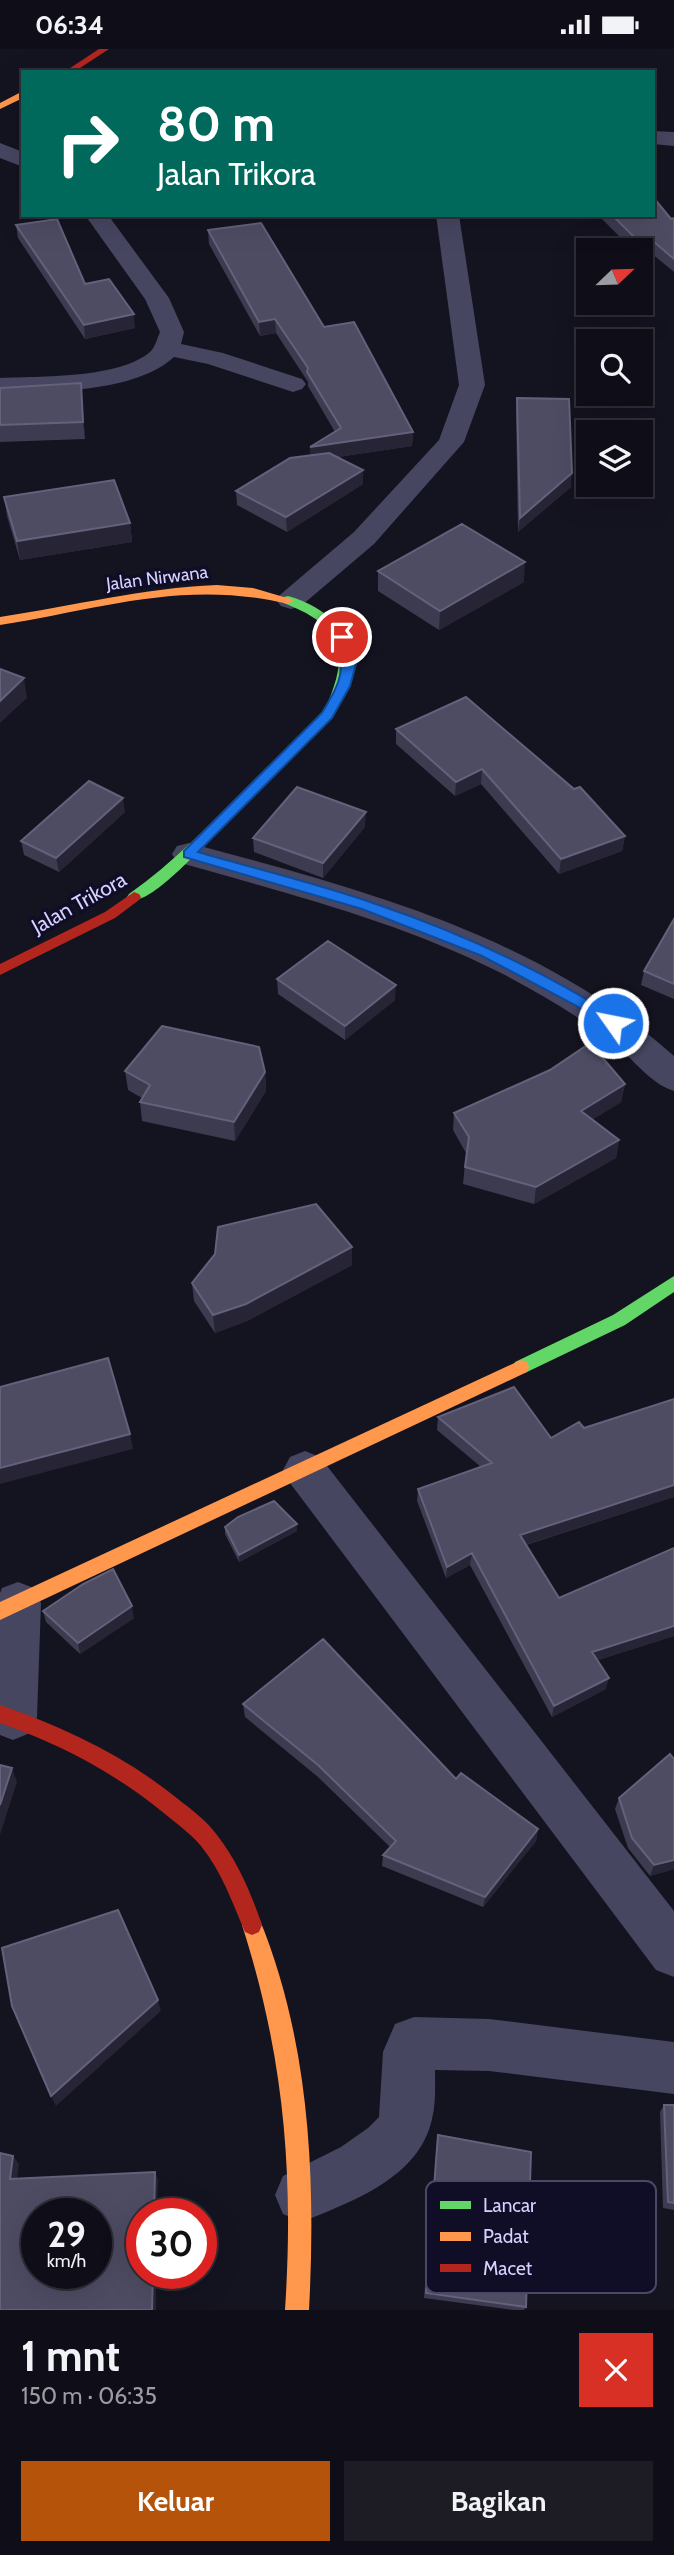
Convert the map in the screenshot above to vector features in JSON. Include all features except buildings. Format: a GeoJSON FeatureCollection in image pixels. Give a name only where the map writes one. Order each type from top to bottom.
{"type":"FeatureCollection","features":[{"type":"Feature","properties":{"kind":"street"},"geometry":{"type":"LineString","coordinates":[[71,70],[105,49]]}},
{"type":"Feature","properties":{"kind":"street"},"geometry":{"type":"LineString","coordinates":[[0,106],[21,95]]}},
{"type":"Feature","properties":{"kind":"street"},"geometry":{"type":"LineString","coordinates":[[655,138],[674,139]]}},
{"type":"Feature","properties":{"kind":"street"},"geometry":{"type":"LineString","coordinates":[[0,150],[21,159]]}},
{"type":"Feature","properties":{"kind":"street"},"geometry":{"type":"LineString","coordinates":[[0,386],[115,376],[145,366],[164,353],[172,332],[157,298],[97,217]]}},
{"type":"Feature","properties":{"kind":"street"},"geometry":{"type":"LineString","coordinates":[[291,600],[364,538],[451,442],[472,385],[447,217]]}},
{"type":"Feature","properties":{"kind":"street"},"geometry":{"type":"LineString","coordinates":[[166,348],[214,358],[293,384]]}},
{"type":"Feature","properties":{"kind":"street","name":"Jalan Nirwana"},"geometry":{"type":"LineString","coordinates":[[0,621],[141,597],[224,589],[252,589],[278,594],[316,611]]}},
{"type":"Feature","properties":{"kind":"street","name":"Jalan Trikora"},"geometry":{"type":"LineString","coordinates":[[0,969],[110,915],[168,873],[327,715],[344,686],[349,664],[342,637],[332,623],[316,611]]}},
{"type":"Feature","properties":{"kind":"street"},"geometry":{"type":"LineString","coordinates":[[188,854],[367,906],[488,953],[580,1001],[613,1023],[652,1053],[674,1077]]}},
{"type":"Feature","properties":{"kind":"street"},"geometry":{"type":"LineString","coordinates":[[297,2310],[302,2255],[301,2157],[289,2062],[272,1986],[246,1903],[213,1844],[166,1800],[54,1732],[7,1716],[9,1607],[620,1320],[674,1283]]}},
{"type":"Feature","properties":{"kind":"street"},"geometry":{"type":"LineString","coordinates":[[305,1470],[674,1952]]}},
{"type":"Feature","properties":{"kind":"street"},"geometry":{"type":"LineString","coordinates":[[302,2195],[363,2166],[388,2145],[404,2124],[409,2052],[414,2043],[489,2045],[674,2068]]}},
{"type":"Feature","properties":{"kind":"traffic: fast"},"geometry":{"type":"LineString","coordinates":[[134,897],[168,873],[327,715],[343,677],[346,660],[344,645],[337,631],[326,619],[288,600]]}},
{"type":"Feature","properties":{"kind":"traffic: fast"},"geometry":{"type":"LineString","coordinates":[[521,1367],[619,1320],[674,1283]]}},
{"type":"Feature","properties":{"kind":"traffic: slow"},"geometry":{"type":"LineString","coordinates":[[0,106],[21,95]]}},
{"type":"Feature","properties":{"kind":"traffic: slow"},"geometry":{"type":"LineString","coordinates":[[0,621],[181,590],[253,592],[288,600]]}},
{"type":"Feature","properties":{"kind":"traffic: slow"},"geometry":{"type":"LineString","coordinates":[[0,1611],[521,1367]]}},
{"type":"Feature","properties":{"kind":"traffic: slow"},"geometry":{"type":"LineString","coordinates":[[252,1925],[279,2019],[295,2115],[301,2212],[297,2310]]}},
{"type":"Feature","properties":{"kind":"traffic: jam"},"geometry":{"type":"LineString","coordinates":[[71,70],[105,49]]}},
{"type":"Feature","properties":{"kind":"traffic: jam"},"geometry":{"type":"LineString","coordinates":[[0,970],[110,915],[134,897]]}},
{"type":"Feature","properties":{"kind":"traffic: jam"},"geometry":{"type":"LineString","coordinates":[[0,1714],[49,1732],[95,1755],[140,1782],[181,1814],[205,1836],[218,1853],[235,1883],[252,1925]]}},
{"type":"Feature","properties":{"kind":"route"},"geometry":{"type":"LineString","coordinates":[[342,637],[349,664],[344,686],[327,715],[188,854],[367,906],[488,953],[580,1001],[613,1023]]}}]}
